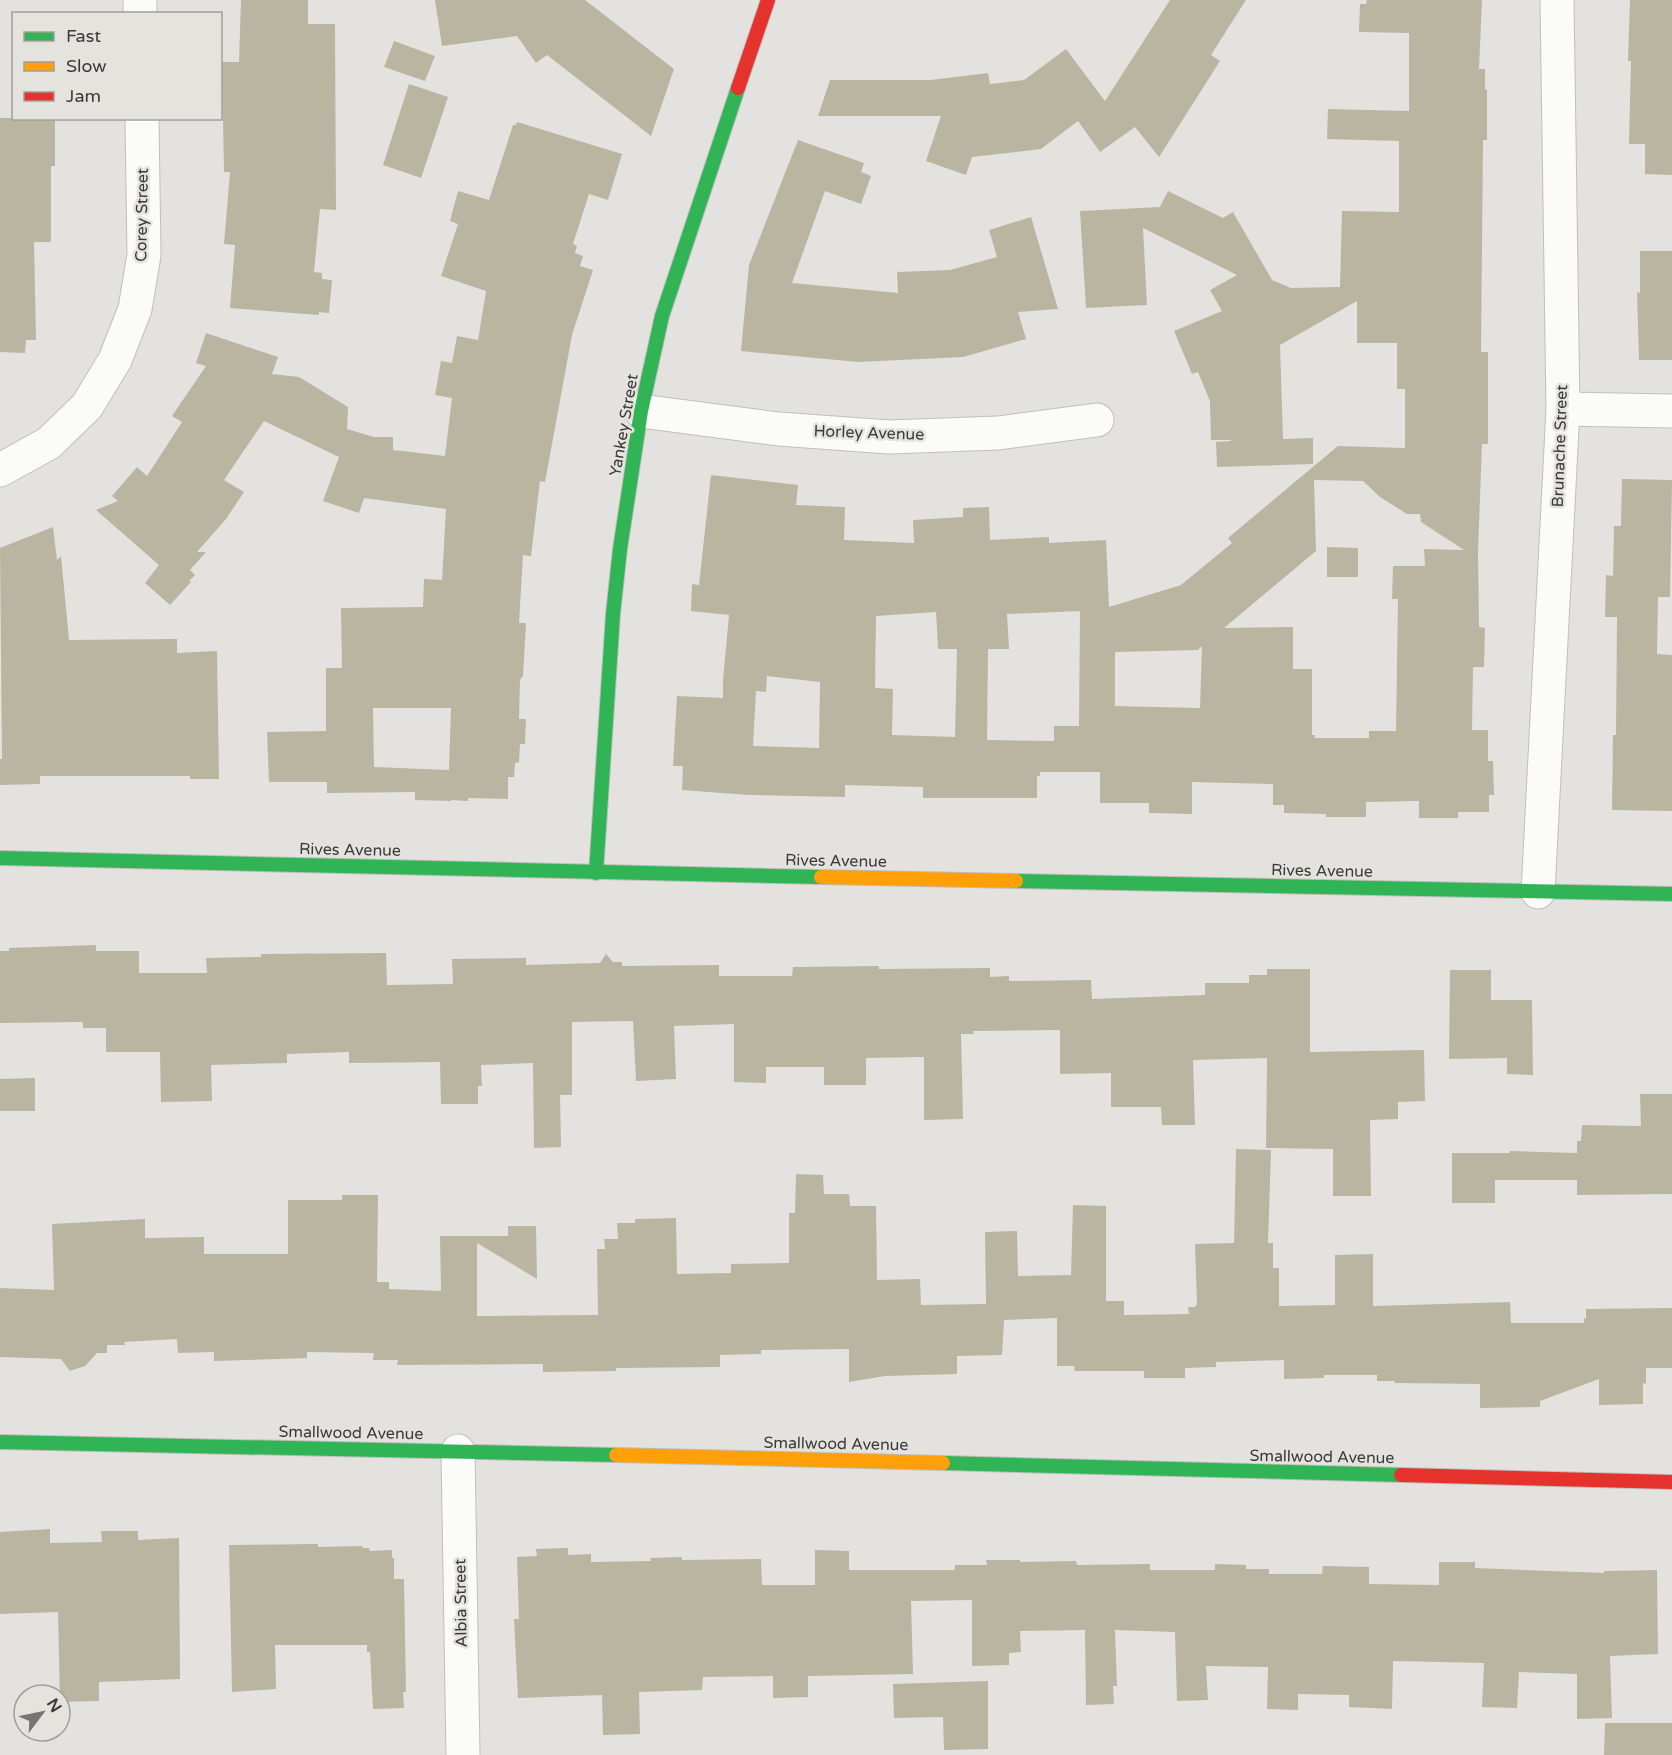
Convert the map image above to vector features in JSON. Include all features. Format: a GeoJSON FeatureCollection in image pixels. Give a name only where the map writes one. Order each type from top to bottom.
{"type":"FeatureCollection","features":[{"type":"Feature","properties":{"kind":"street","name":"Yankey Street"},"geometry":{"type":"LineString","coordinates":[[597,873],[613,614],[620,549],[641,411],[662,316],[768,0]]}},
{"type":"Feature","properties":{"kind":"street","name":"Brunache Street"},"geometry":{"type":"LineString","coordinates":[[1538,892],[1563,409],[1557,0]]}},
{"type":"Feature","properties":{"kind":"street","name":"Corey Street"},"geometry":{"type":"LineString","coordinates":[[0,470],[49,443],[87,406],[115,360],[135,309],[144,255],[142,120]]}},
{"type":"Feature","properties":{"kind":"street"},"geometry":{"type":"LineString","coordinates":[[1563,409],[1672,411]]}},
{"type":"Feature","properties":{"kind":"street","name":"Horley Avenue"},"geometry":{"type":"LineString","coordinates":[[641,411],[779,429],[889,437],[998,433],[1097,420]]}},
{"type":"Feature","properties":{"kind":"street","name":"Rives Avenue"},"geometry":{"type":"LineString","coordinates":[[0,858],[597,873],[1672,894]]}},
{"type":"Feature","properties":{"kind":"street","name":"Smallwood Avenue"},"geometry":{"type":"LineString","coordinates":[[0,1442],[458,1451],[1672,1482]]}},
{"type":"Feature","properties":{"kind":"street","name":"Albia Street"},"geometry":{"type":"LineString","coordinates":[[458,1451],[463,1755]]}},
{"type":"Feature","properties":{"kind":"building"},"geometry":{"type":"Polygon","coordinates":[[[241,0],[308,0],[308,24],[335,24],[336,210],[320,209],[314,272],[322,273],[322,279],[332,280],[329,313],[319,312],[319,315],[230,308],[235,245],[224,244],[230,172],[224,172],[222,62],[239,62],[241,0]]]}},
{"type":"Feature","properties":{"kind":"building"},"geometry":{"type":"Polygon","coordinates":[[[435,0],[585,0],[674,69],[651,136],[547,55],[536,63],[517,36],[442,46],[435,0]]]}},
{"type":"Feature","properties":{"kind":"building"},"geometry":{"type":"Polygon","coordinates":[[[1170,0],[1246,0],[1211,55],[1220,61],[1159,157],[1135,127],[1100,152],[1078,121],[1041,149],[972,157],[966,175],[926,161],[941,116],[818,116],[830,80],[930,80],[988,73],[990,84],[1024,80],[1066,49],[1105,101],[1170,0]]]}},
{"type":"Feature","properties":{"kind":"building"},"geometry":{"type":"Polygon","coordinates":[[[1367,0],[1482,0],[1479,69],[1485,69],[1487,140],[1483,140],[1481,352],[1488,352],[1488,444],[1482,444],[1478,551],[1479,627],[1485,628],[1484,667],[1473,667],[1472,730],[1488,730],[1488,761],[1493,761],[1494,795],[1489,795],[1489,812],[1458,812],[1458,818],[1419,818],[1419,801],[1366,802],[1366,817],[1326,817],[1326,814],[1284,813],[1284,805],[1273,805],[1273,784],[1192,782],[1192,814],[1149,813],[1149,803],[1100,803],[1100,772],[1040,772],[1040,776],[1037,776],[1037,798],[923,798],[923,787],[845,785],[845,797],[749,795],[682,790],[683,766],[673,766],[677,696],[723,698],[729,615],[691,611],[692,584],[699,585],[711,475],[798,485],[796,505],[845,507],[844,540],[914,543],[913,520],[963,517],[963,508],[989,507],[990,540],[1049,537],[1049,543],[1106,540],[1109,607],[1181,585],[1232,543],[1228,538],[1338,446],[1405,448],[1405,389],[1397,389],[1397,343],[1357,343],[1357,301],[1280,345],[1283,439],[1313,438],[1313,464],[1217,467],[1216,442],[1231,440],[1211,440],[1210,401],[1198,372],[1192,374],[1174,331],[1222,311],[1210,290],[1237,275],[1143,228],[1147,305],[1086,308],[1080,211],[1160,207],[1168,191],[1223,218],[1233,212],[1272,280],[1291,288],[1340,287],[1342,211],[1399,212],[1399,141],[1327,139],[1328,109],[1409,111],[1409,33],[1359,32],[1360,4],[1366,4],[1367,0]],[[1314,480],[1316,551],[1224,628],[1293,627],[1293,669],[1312,669],[1312,735],[1315,735],[1315,738],[1369,738],[1369,731],[1396,731],[1398,599],[1392,599],[1393,566],[1425,566],[1424,549],[1464,550],[1421,522],[1420,514],[1407,514],[1380,497],[1363,481],[1314,480]],[[1080,611],[1007,614],[1009,649],[988,649],[987,740],[1054,741],[1054,726],[1079,726],[1080,611]],[[936,612],[876,616],[875,688],[893,689],[892,735],[955,737],[957,649],[938,649],[936,612]],[[1202,646],[1198,650],[1115,652],[1115,706],[1200,708],[1202,646]],[[767,676],[766,692],[756,691],[753,746],[819,748],[820,682],[767,676]]]}},
{"type":"Feature","properties":{"kind":"building"},"geometry":{"type":"Polygon","coordinates":[[[1630,0],[1672,0],[1672,175],[1645,174],[1645,144],[1629,144],[1630,0]]]}},
{"type":"Feature","properties":{"kind":"building"},"geometry":{"type":"Polygon","coordinates":[[[394,41],[435,56],[425,81],[384,67],[394,41]]]}},
{"type":"Feature","properties":{"kind":"building"},"geometry":{"type":"Polygon","coordinates":[[[409,84],[448,97],[421,178],[383,165],[409,84]]]}},
{"type":"Feature","properties":{"kind":"building"},"geometry":{"type":"Polygon","coordinates":[[[0,118],[55,120],[55,166],[51,166],[51,242],[34,242],[36,340],[26,340],[25,353],[0,352],[0,118]]]}},
{"type":"Feature","properties":{"kind":"building"},"geometry":{"type":"Polygon","coordinates":[[[517,122],[622,154],[608,200],[589,194],[573,244],[577,246],[575,253],[583,256],[580,266],[593,270],[572,335],[545,482],[540,481],[531,556],[523,555],[519,623],[526,623],[523,676],[520,680],[519,719],[526,719],[525,744],[520,744],[519,762],[515,763],[514,777],[508,777],[508,799],[415,800],[415,792],[327,793],[327,782],[269,782],[267,732],[326,731],[326,668],[342,668],[341,608],[423,607],[424,579],[442,580],[446,509],[364,498],[359,513],[323,501],[339,457],[264,421],[224,480],[244,492],[226,519],[197,552],[206,552],[190,570],[195,575],[189,581],[191,582],[170,605],[145,583],[159,565],[96,510],[118,501],[112,496],[137,467],[147,476],[182,422],[172,416],[206,366],[196,363],[206,333],[278,357],[272,374],[299,377],[348,407],[347,429],[374,437],[393,437],[393,450],[445,456],[452,398],[435,395],[441,361],[452,363],[457,336],[478,340],[486,291],[441,276],[458,224],[450,221],[458,191],[489,200],[513,125],[517,122]],[[373,708],[374,767],[449,770],[451,708],[373,708]]]}},
{"type":"Feature","properties":{"kind":"building"},"geometry":{"type":"Polygon","coordinates":[[[798,140],[864,163],[861,172],[871,176],[861,204],[825,191],[792,283],[898,293],[897,272],[950,270],[997,257],[989,230],[1031,217],[1058,309],[1018,312],[1026,339],[963,357],[858,362],[741,351],[749,265],[798,140]]]}},
{"type":"Feature","properties":{"kind":"building"},"geometry":{"type":"Polygon","coordinates":[[[1640,251],[1672,251],[1672,360],[1639,360],[1637,292],[1640,293],[1640,251]]]}},
{"type":"Feature","properties":{"kind":"building"},"geometry":{"type":"Polygon","coordinates":[[[1622,479],[1672,480],[1670,597],[1658,597],[1657,654],[1672,655],[1672,811],[1612,810],[1613,735],[1616,735],[1617,617],[1605,617],[1606,575],[1613,576],[1614,526],[1621,526],[1622,479]]]}},
{"type":"Feature","properties":{"kind":"building"},"geometry":{"type":"Polygon","coordinates":[[[53,527],[57,560],[61,556],[69,640],[177,639],[177,653],[217,651],[219,779],[190,779],[190,776],[40,776],[40,784],[0,785],[0,759],[2,759],[0,548],[53,527]]]}},
{"type":"Feature","properties":{"kind":"building"},"geometry":{"type":"Polygon","coordinates":[[[1327,547],[1358,548],[1358,577],[1327,577],[1327,547]]]}},
{"type":"Feature","properties":{"kind":"building"},"geometry":{"type":"Polygon","coordinates":[[[96,945],[96,951],[139,951],[139,973],[207,973],[206,958],[261,957],[261,954],[386,953],[387,985],[453,984],[452,959],[526,958],[526,965],[600,963],[606,954],[613,962],[622,962],[622,966],[719,965],[719,976],[792,976],[793,967],[990,968],[990,977],[1009,976],[1009,981],[1091,980],[1092,999],[1205,995],[1205,983],[1249,983],[1249,975],[1267,975],[1267,969],[1310,969],[1310,1052],[1424,1050],[1425,1101],[1398,1102],[1398,1119],[1370,1120],[1371,1196],[1333,1196],[1333,1149],[1266,1148],[1267,1058],[1193,1060],[1195,1125],[1162,1125],[1161,1107],[1111,1107],[1111,1073],[1060,1074],[1060,1030],[973,1031],[974,1034],[961,1034],[963,1119],[924,1120],[924,1057],[866,1058],[866,1085],[824,1085],[824,1067],[766,1067],[766,1083],[734,1082],[734,1024],[674,1026],[676,1079],[636,1081],[633,1021],[572,1022],[572,1095],[560,1095],[561,1147],[534,1148],[533,1063],[481,1065],[482,1086],[478,1086],[478,1104],[441,1104],[440,1062],[349,1063],[349,1052],[287,1054],[287,1063],[211,1065],[212,1101],[161,1102],[160,1052],[106,1052],[106,1028],[83,1028],[83,1022],[0,1023],[0,951],[9,951],[9,948],[96,945]]]}},
{"type":"Feature","properties":{"kind":"building"},"geometry":{"type":"Polygon","coordinates":[[[1450,970],[1491,970],[1491,1000],[1532,1000],[1533,1075],[1507,1074],[1507,1058],[1449,1059],[1450,970]]]}},
{"type":"Feature","properties":{"kind":"building"},"geometry":{"type":"Polygon","coordinates":[[[35,1078],[35,1111],[0,1111],[0,1079],[35,1078]]]}},
{"type":"Feature","properties":{"kind":"building"},"geometry":{"type":"Polygon","coordinates":[[[1640,1094],[1672,1094],[1672,1194],[1577,1195],[1577,1180],[1495,1180],[1495,1203],[1452,1203],[1452,1153],[1510,1153],[1510,1151],[1577,1153],[1577,1141],[1581,1141],[1582,1125],[1641,1126],[1640,1094]]]}},
{"type":"Feature","properties":{"kind":"building"},"geometry":{"type":"Polygon","coordinates":[[[1236,1149],[1271,1150],[1268,1243],[1273,1243],[1273,1268],[1279,1268],[1279,1306],[1335,1305],[1335,1255],[1373,1254],[1373,1306],[1510,1302],[1511,1323],[1584,1323],[1586,1309],[1672,1308],[1672,1368],[1646,1368],[1643,1404],[1599,1405],[1599,1379],[1540,1401],[1540,1407],[1480,1408],[1480,1384],[1394,1383],[1395,1381],[1377,1381],[1377,1375],[1324,1375],[1324,1378],[1284,1379],[1284,1360],[1216,1362],[1216,1367],[1185,1368],[1185,1378],[1144,1378],[1144,1371],[1075,1371],[1074,1366],[1057,1366],[1057,1318],[1004,1320],[1002,1355],[957,1356],[957,1374],[885,1376],[849,1382],[849,1349],[761,1350],[761,1354],[720,1355],[720,1367],[616,1368],[616,1371],[543,1372],[543,1364],[397,1365],[398,1360],[373,1360],[374,1353],[307,1352],[307,1358],[214,1361],[214,1352],[178,1353],[177,1339],[107,1345],[107,1353],[97,1353],[85,1366],[70,1371],[61,1359],[0,1357],[0,1288],[54,1290],[52,1224],[145,1219],[145,1238],[204,1237],[204,1254],[288,1254],[288,1200],[342,1200],[342,1195],[378,1195],[377,1282],[389,1282],[389,1289],[441,1291],[440,1236],[508,1236],[508,1226],[536,1226],[537,1279],[477,1243],[477,1316],[598,1315],[597,1249],[605,1249],[604,1239],[618,1239],[617,1223],[635,1223],[635,1219],[676,1218],[677,1274],[731,1273],[731,1264],[789,1263],[789,1213],[795,1213],[796,1174],[823,1175],[824,1194],[849,1194],[850,1206],[876,1206],[877,1280],[920,1279],[921,1305],[986,1304],[985,1232],[1017,1231],[1018,1276],[1071,1275],[1073,1205],[1106,1206],[1106,1301],[1124,1301],[1124,1315],[1189,1314],[1188,1307],[1195,1307],[1197,1304],[1195,1244],[1234,1243],[1236,1149]]]}},
{"type":"Feature","properties":{"kind":"building"},"geometry":{"type":"Polygon","coordinates":[[[50,1529],[50,1543],[102,1542],[101,1531],[138,1531],[138,1540],[179,1538],[180,1679],[99,1682],[99,1701],[72,1702],[72,1683],[60,1683],[58,1612],[0,1614],[0,1532],[50,1529]]]}},
{"type":"Feature","properties":{"kind":"building"},"geometry":{"type":"Polygon","coordinates":[[[318,1544],[318,1547],[363,1546],[362,1548],[369,1548],[370,1551],[392,1550],[394,1579],[404,1579],[406,1692],[403,1692],[404,1708],[373,1709],[370,1652],[367,1652],[367,1645],[275,1645],[276,1689],[232,1692],[229,1545],[318,1544]]]}},
{"type":"Feature","properties":{"kind":"building"},"geometry":{"type":"Polygon","coordinates":[[[568,1548],[568,1555],[591,1554],[591,1562],[651,1561],[650,1558],[682,1557],[682,1560],[761,1559],[762,1585],[815,1585],[815,1550],[849,1551],[849,1570],[955,1570],[955,1565],[987,1565],[986,1560],[1076,1561],[1077,1565],[1150,1564],[1150,1570],[1215,1570],[1215,1564],[1246,1565],[1246,1569],[1269,1569],[1269,1574],[1322,1574],[1323,1566],[1369,1567],[1369,1584],[1439,1585],[1439,1562],[1475,1562],[1475,1568],[1604,1573],[1604,1571],[1657,1570],[1658,1654],[1610,1656],[1612,1718],[1577,1719],[1577,1674],[1519,1672],[1517,1708],[1482,1707],[1484,1663],[1393,1661],[1392,1709],[1349,1707],[1349,1695],[1298,1694],[1298,1710],[1267,1709],[1268,1667],[1206,1666],[1208,1700],[1177,1701],[1175,1632],[1115,1630],[1117,1686],[1113,1686],[1114,1704],[1086,1705],[1085,1630],[1020,1631],[1021,1652],[1009,1653],[1009,1665],[972,1666],[972,1600],[911,1601],[913,1674],[808,1676],[808,1697],[773,1698],[773,1676],[703,1677],[702,1690],[639,1692],[640,1734],[603,1735],[602,1695],[518,1698],[514,1619],[519,1619],[517,1557],[537,1556],[536,1549],[568,1548]]]}},
{"type":"Feature","properties":{"kind":"building"},"geometry":{"type":"Polygon","coordinates":[[[988,1681],[988,1749],[944,1750],[943,1717],[894,1718],[893,1684],[988,1681]]]}},
{"type":"Feature","properties":{"kind":"building"},"geometry":{"type":"Polygon","coordinates":[[[1605,1723],[1672,1723],[1672,1755],[1604,1755],[1605,1723]]]}},
{"type":"Feature","properties":{"kind":"traffic: fast"},"geometry":{"type":"LineString","coordinates":[[596,873],[613,614],[620,549],[641,411],[662,316],[738,88]]}},
{"type":"Feature","properties":{"kind":"traffic: fast"},"geometry":{"type":"LineString","coordinates":[[0,858],[821,877]]}},
{"type":"Feature","properties":{"kind":"traffic: fast"},"geometry":{"type":"LineString","coordinates":[[1016,881],[1672,894]]}},
{"type":"Feature","properties":{"kind":"traffic: fast"},"geometry":{"type":"LineString","coordinates":[[0,1442],[616,1455]]}},
{"type":"Feature","properties":{"kind":"traffic: fast"},"geometry":{"type":"LineString","coordinates":[[943,1463],[1401,1475]]}},
{"type":"Feature","properties":{"kind":"traffic: slow"},"geometry":{"type":"LineString","coordinates":[[821,877],[1016,881]]}},
{"type":"Feature","properties":{"kind":"traffic: slow"},"geometry":{"type":"LineString","coordinates":[[616,1455],[943,1463]]}},
{"type":"Feature","properties":{"kind":"traffic: jam"},"geometry":{"type":"LineString","coordinates":[[738,88],[768,0]]}},
{"type":"Feature","properties":{"kind":"traffic: jam"},"geometry":{"type":"LineString","coordinates":[[1401,1475],[1672,1482]]}}]}
